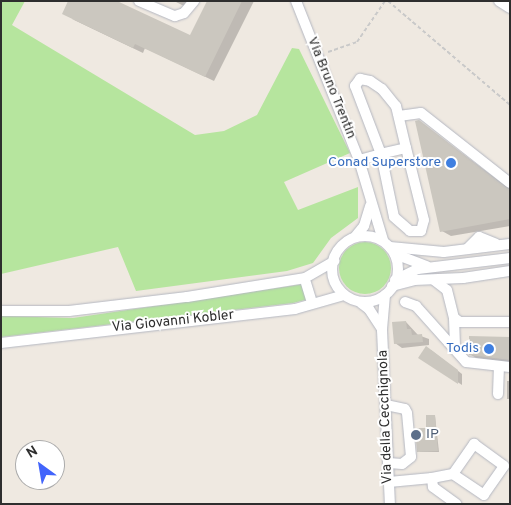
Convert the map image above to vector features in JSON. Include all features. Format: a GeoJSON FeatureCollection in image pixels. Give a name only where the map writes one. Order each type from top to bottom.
{"type":"FeatureCollection","features":[{"type":"Feature","properties":{"kind":"street"},"geometry":{"type":"LineString","coordinates":[[139,1],[175,16],[184,12],[194,1]]}},
{"type":"Feature","properties":{"kind":"street","name":"Via Bruno Trentin"},"geometry":{"type":"LineString","coordinates":[[296,1],[359,160],[370,205],[389,247]]}},
{"type":"Feature","properties":{"kind":"street"},"geometry":{"type":"LineString","coordinates":[[499,1],[510,8]]}},
{"type":"Feature","properties":{"kind":"street"},"geometry":{"type":"LineString","coordinates":[[370,81],[382,89],[396,106],[406,148],[424,220],[421,231],[410,231],[394,217],[381,154],[356,82],[370,81]]}},
{"type":"Feature","properties":{"kind":"street"},"geometry":{"type":"LineString","coordinates":[[399,116],[421,113],[425,115],[510,183]]}},
{"type":"Feature","properties":{"kind":"street"},"geometry":{"type":"LineString","coordinates":[[359,160],[406,148]]}},
{"type":"Feature","properties":{"kind":"street"},"geometry":{"type":"LineString","coordinates":[[370,205],[364,226],[344,246],[335,261],[334,280],[344,295],[361,303],[390,287],[409,272],[431,267],[510,258]]}},
{"type":"Feature","properties":{"kind":"street"},"geometry":{"type":"LineString","coordinates":[[355,237],[372,235],[389,247],[431,267]]}},
{"type":"Feature","properties":{"kind":"street"},"geometry":{"type":"LineString","coordinates":[[389,247],[432,253],[465,250],[479,237],[505,245]]}},
{"type":"Feature","properties":{"kind":"street"},"geometry":{"type":"LineString","coordinates":[[389,247],[390,287]]}},
{"type":"Feature","properties":{"kind":"street","name":"Via Giovanni Kobler"},"geometry":{"type":"LineString","coordinates":[[1,310],[69,312],[187,297],[305,278],[335,261]]}},
{"type":"Feature","properties":{"kind":"street"},"geometry":{"type":"LineString","coordinates":[[390,287],[414,280],[463,278],[510,271]]}},
{"type":"Feature","properties":{"kind":"street"},"geometry":{"type":"LineString","coordinates":[[447,290],[463,278]]}},
{"type":"Feature","properties":{"kind":"street"},"geometry":{"type":"LineString","coordinates":[[434,280],[447,290],[454,318],[456,349]]}},
{"type":"Feature","properties":{"kind":"street"},"geometry":{"type":"LineString","coordinates":[[306,283],[311,299]]}},
{"type":"Feature","properties":{"kind":"street","name":"Via della Cecchignola"},"geometry":{"type":"LineString","coordinates":[[390,287],[382,330],[390,504]]}},
{"type":"Feature","properties":{"kind":"street","name":"Via Giovanni Kobler"},"geometry":{"type":"LineString","coordinates":[[1,343],[295,309],[344,295]]}},
{"type":"Feature","properties":{"kind":"street"},"geometry":{"type":"LineString","coordinates":[[405,302],[416,306],[470,364],[504,367],[498,394]]}},
{"type":"Feature","properties":{"kind":"street","name":"Via della Cecchignola"},"geometry":{"type":"LineString","coordinates":[[361,303],[369,309],[382,330]]}},
{"type":"Feature","properties":{"kind":"street"},"geometry":{"type":"LineString","coordinates":[[454,318],[466,324],[510,322]]}},
{"type":"Feature","properties":{"kind":"street"},"geometry":{"type":"LineString","coordinates":[[386,405],[404,409],[408,413],[411,457],[402,464],[389,463]]}},
{"type":"Feature","properties":{"kind":"street"},"geometry":{"type":"LineString","coordinates":[[389,482],[453,474],[474,444],[504,466],[484,495],[453,474]]}},
{"type":"Feature","properties":{"kind":"street"},"geometry":{"type":"LineString","coordinates":[[432,478],[434,487],[456,504]]}},
{"type":"Feature","properties":{"kind":"path"},"geometry":{"type":"LineString","coordinates":[[318,55],[357,42],[386,1],[510,105]]}},
{"type":"Feature","properties":{"kind":"green space"},"geometry":{"type":"Polygon","coordinates":[[[1,1],[25,1],[12,25],[195,135],[224,131],[257,115],[292,48],[299,49],[350,153],[284,182],[298,210],[358,187],[358,218],[331,238],[313,263],[287,271],[136,291],[118,247],[1,274],[1,1]]]}},
{"type":"Feature","properties":{"kind":"green space"},"geometry":{"type":"Polygon","coordinates":[[[365,242],[379,246],[387,254],[391,268],[387,282],[379,290],[365,294],[351,290],[343,282],[339,268],[343,254],[351,246],[365,242]]]}},
{"type":"Feature","properties":{"kind":"green space"},"geometry":{"type":"Polygon","coordinates":[[[304,284],[309,299],[293,303],[1,337],[1,316],[73,318],[304,284]]]}},
{"type":"Feature","properties":{"kind":"building"},"geometry":{"type":"Polygon","coordinates":[[[68,1],[117,1],[190,35],[207,1],[242,1],[205,77],[135,44],[133,48],[62,14],[68,1]]]}},
{"type":"Feature","properties":{"kind":"building","name":"Conad Superstore"},"geometry":{"type":"Polygon","coordinates":[[[419,120],[510,190],[510,219],[440,232],[415,121],[419,120]]]}},
{"type":"Feature","properties":{"kind":"building"},"geometry":{"type":"Polygon","coordinates":[[[406,321],[407,329],[411,329],[412,335],[422,334],[423,342],[394,344],[392,322],[406,321]]]}},
{"type":"Feature","properties":{"kind":"building","name":"Todis"},"geometry":{"type":"Polygon","coordinates":[[[469,336],[510,337],[510,360],[469,355],[469,336]]]}},
{"type":"Feature","properties":{"kind":"building"},"geometry":{"type":"Polygon","coordinates":[[[426,346],[458,370],[458,384],[418,358],[426,346]]]}},
{"type":"Feature","properties":{"kind":"building"},"geometry":{"type":"Polygon","coordinates":[[[426,415],[435,415],[438,451],[417,452],[415,428],[426,428],[426,415]]]}},
{"type":"Feature","properties":{"kind":"place","name":"Conad Superstore"},"geometry":{"type":"Point","coordinates":[451,163]}},
{"type":"Feature","properties":{"kind":"place","name":"Todis"},"geometry":{"type":"Point","coordinates":[489,349]}},
{"type":"Feature","properties":{"kind":"place","name":"IP"},"geometry":{"type":"Point","coordinates":[416,435]}}]}
